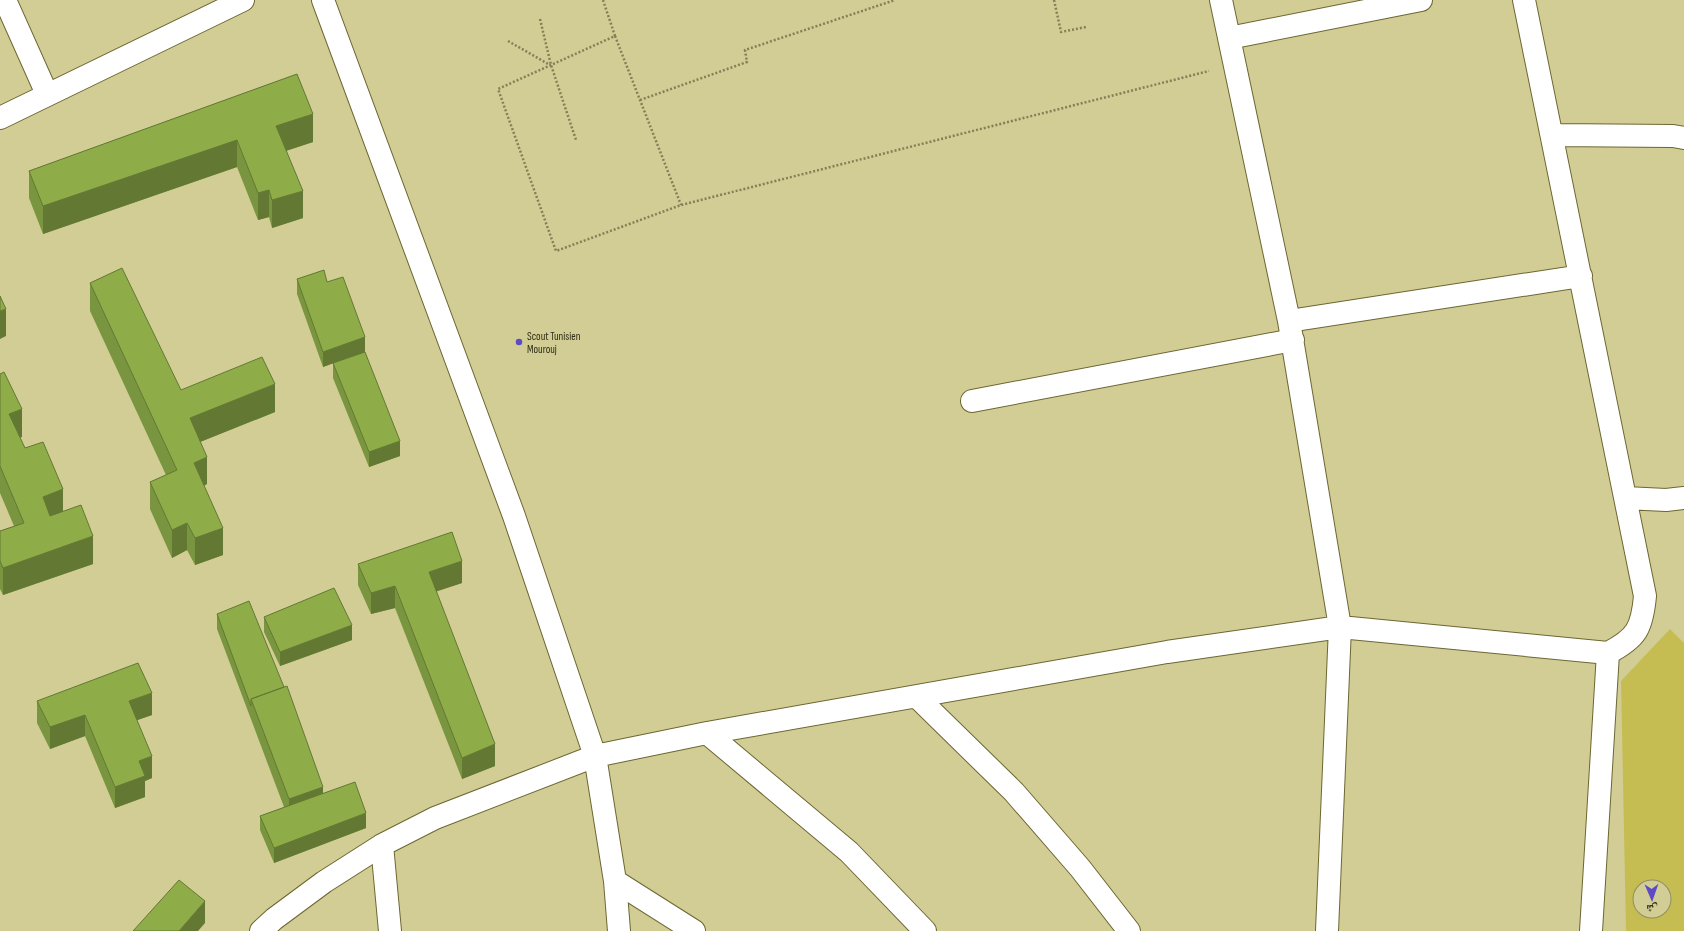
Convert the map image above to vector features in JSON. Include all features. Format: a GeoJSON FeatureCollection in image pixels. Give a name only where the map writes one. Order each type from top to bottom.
{"type":"FeatureCollection","features":[{"type":"Feature","properties":{"kind":"street"},"geometry":{"type":"LineString","coordinates":[[5,0],[47,94]]}},
{"type":"Feature","properties":{"kind":"street"},"geometry":{"type":"LineString","coordinates":[[0,118],[243,0]]}},
{"type":"Feature","properties":{"kind":"street"},"geometry":{"type":"LineString","coordinates":[[323,0],[514,516],[595,756],[615,880],[619,931]]}},
{"type":"Feature","properties":{"kind":"street"},"geometry":{"type":"LineString","coordinates":[[1221,0],[1291,330],[1340,628],[1327,931]]}},
{"type":"Feature","properties":{"kind":"street"},"geometry":{"type":"LineString","coordinates":[[1229,38],[1420,0]]}},
{"type":"Feature","properties":{"kind":"street"},"geometry":{"type":"LineString","coordinates":[[261,931],[274,919],[324,882],[382,845],[435,818],[595,756],[706,733],[1167,652],[1340,628],[1608,654],[1623,646],[1635,634],[1643,617],[1645,596],[1553,135],[1524,0]]}},
{"type":"Feature","properties":{"kind":"street"},"geometry":{"type":"LineString","coordinates":[[1553,135],[1673,136],[1684,138]]}},
{"type":"Feature","properties":{"kind":"street"},"geometry":{"type":"LineString","coordinates":[[972,402],[1291,330],[1581,276]]}},
{"type":"Feature","properties":{"kind":"street"},"geometry":{"type":"LineString","coordinates":[[1625,498],[1666,500],[1684,498]]}},
{"type":"Feature","properties":{"kind":"street"},"geometry":{"type":"LineString","coordinates":[[1591,931],[1608,654]]}},
{"type":"Feature","properties":{"kind":"street"},"geometry":{"type":"LineString","coordinates":[[917,697],[1014,792],[1080,868],[1129,931]]}},
{"type":"Feature","properties":{"kind":"street"},"geometry":{"type":"LineString","coordinates":[[706,733],[849,852],[926,931]]}},
{"type":"Feature","properties":{"kind":"street"},"geometry":{"type":"LineString","coordinates":[[382,845],[390,931]]}},
{"type":"Feature","properties":{"kind":"street"},"geometry":{"type":"LineString","coordinates":[[615,880],[694,931]]}},
{"type":"Feature","properties":{"kind":"path"},"geometry":{"type":"LineString","coordinates":[[603,0],[615,36],[681,205]]}},
{"type":"Feature","properties":{"kind":"path"},"geometry":{"type":"LineString","coordinates":[[640,100],[747,62],[746,50],[895,0]]}},
{"type":"Feature","properties":{"kind":"path"},"geometry":{"type":"LineString","coordinates":[[1054,0],[1061,32],[1086,27]]}},
{"type":"Feature","properties":{"kind":"path"},"geometry":{"type":"LineString","coordinates":[[540,19],[551,65],[576,140]]}},
{"type":"Feature","properties":{"kind":"path"},"geometry":{"type":"LineString","coordinates":[[615,36],[498,90],[556,251],[681,205],[1234,64]]}},
{"type":"Feature","properties":{"kind":"path"},"geometry":{"type":"LineString","coordinates":[[508,41],[551,65]]}},
{"type":"Feature","properties":{"kind":"shaded area"},"geometry":{"type":"Polygon","coordinates":[[[1670,629],[1684,643],[1684,931],[1626,931],[1621,681],[1670,629]]]}},
{"type":"Feature","properties":{"kind":"building"},"geometry":{"type":"Polygon","coordinates":[[[297,74],[313,114],[276,126],[303,191],[272,200],[269,190],[258,193],[237,140],[43,206],[29,171],[297,74]]]}},
{"type":"Feature","properties":{"kind":"building"},"geometry":{"type":"Polygon","coordinates":[[[122,268],[181,390],[262,357],[275,384],[190,418],[207,457],[194,463],[223,528],[195,538],[187,523],[172,530],[150,482],[177,470],[90,283],[122,268]]]}},
{"type":"Feature","properties":{"kind":"building"},"geometry":{"type":"Polygon","coordinates":[[[324,270],[327,282],[343,277],[365,337],[323,352],[297,279],[324,270]]]}},
{"type":"Feature","properties":{"kind":"building"},"geometry":{"type":"Polygon","coordinates":[[[0,296],[6,309],[0,311],[0,296]]]}},
{"type":"Feature","properties":{"kind":"building"},"geometry":{"type":"Polygon","coordinates":[[[365,352],[400,441],[369,452],[333,363],[365,352]]]}},
{"type":"Feature","properties":{"kind":"building"},"geometry":{"type":"Polygon","coordinates":[[[4,372],[22,409],[9,414],[25,448],[43,442],[63,489],[43,497],[50,516],[81,505],[93,536],[3,568],[0,561],[0,531],[24,523],[0,466],[0,374],[4,372]]]}},
{"type":"Feature","properties":{"kind":"building"},"geometry":{"type":"Polygon","coordinates":[[[452,532],[462,561],[429,572],[495,744],[462,758],[395,586],[371,593],[358,564],[452,532]]]}},
{"type":"Feature","properties":{"kind":"building"},"geometry":{"type":"Polygon","coordinates":[[[334,588],[352,625],[280,652],[264,617],[334,588]]]}},
{"type":"Feature","properties":{"kind":"building"},"geometry":{"type":"Polygon","coordinates":[[[249,601],[284,687],[251,699],[251,706],[217,614],[249,601]]]}},
{"type":"Feature","properties":{"kind":"building"},"geometry":{"type":"Polygon","coordinates":[[[138,663],[152,693],[129,701],[152,756],[139,761],[145,776],[115,787],[85,715],[50,727],[37,701],[138,663]]]}},
{"type":"Feature","properties":{"kind":"building"},"geometry":{"type":"Polygon","coordinates":[[[287,686],[323,787],[289,799],[251,699],[287,686]]]}},
{"type":"Feature","properties":{"kind":"building"},"geometry":{"type":"Polygon","coordinates":[[[355,782],[366,813],[274,848],[260,816],[355,782]]]}},
{"type":"Feature","properties":{"kind":"building"},"geometry":{"type":"Polygon","coordinates":[[[179,880],[205,901],[179,931],[133,931],[179,880]]]}},
{"type":"Feature","properties":{"kind":"place","name":"Scout Tunisien Mourouj"},"geometry":{"type":"Point","coordinates":[519,342]}}]}
